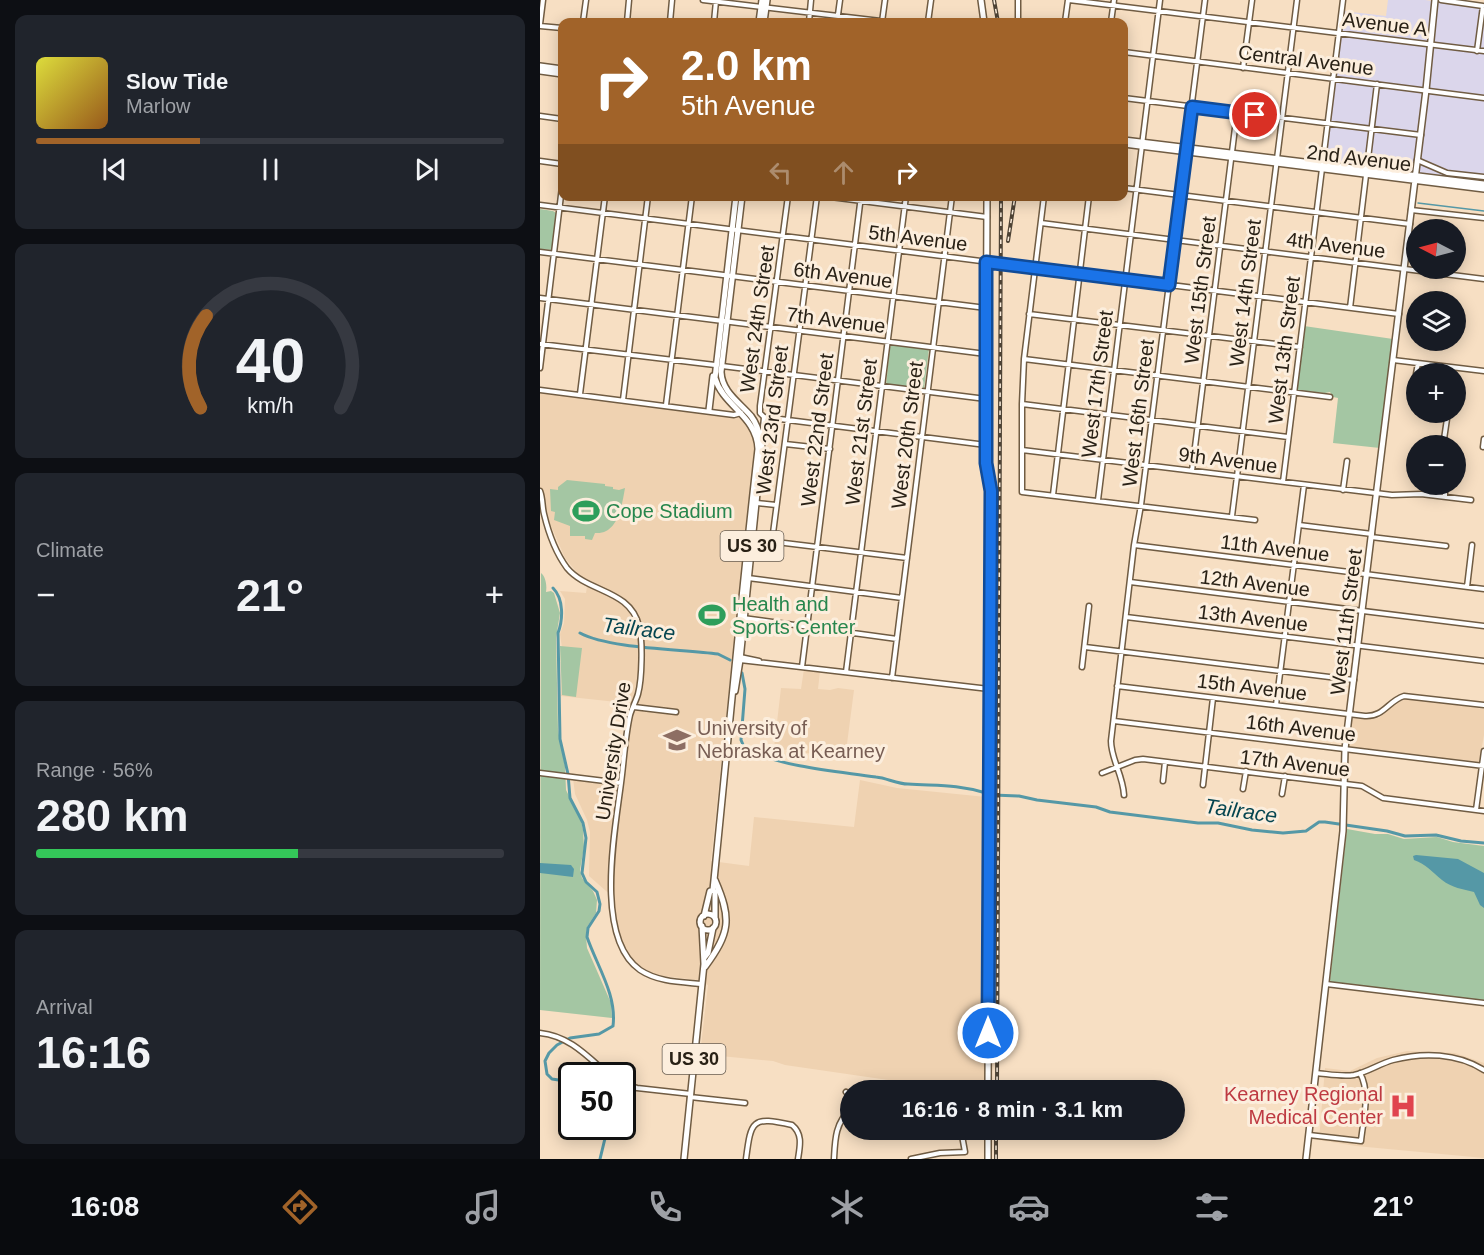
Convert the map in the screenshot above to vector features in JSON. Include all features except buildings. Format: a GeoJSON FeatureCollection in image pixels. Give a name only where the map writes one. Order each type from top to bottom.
{"type":"FeatureCollection","features":[{"type":"Feature","properties":{"kind":"main road"},"geometry":{"type":"LineString","coordinates":[[981,0],[983,18]]}},
{"type":"Feature","properties":{"kind":"main road","name":"West 11th Street"},"geometry":{"type":"LineString","coordinates":[[1410,219],[1435,0]]}},
{"type":"Feature","properties":{"kind":"main road"},"geometry":{"type":"LineString","coordinates":[[760,18],[764,3]]}},
{"type":"Feature","properties":{"kind":"main road"},"geometry":{"type":"LineString","coordinates":[[540,66],[558,68]]}},
{"type":"Feature","properties":{"kind":"main road"},"geometry":{"type":"LineString","coordinates":[[540,71],[558,73]]}},
{"type":"Feature","properties":{"kind":"main road","name":"2nd Avenue"},"geometry":{"type":"LineString","coordinates":[[1128,142],[1415,178],[1484,184]]}},
{"type":"Feature","properties":{"kind":"main road","name":"2nd Avenue"},"geometry":{"type":"LineString","coordinates":[[1415,178],[1484,189]]}},
{"type":"Feature","properties":{"kind":"main road","name":"US 30"},"geometry":{"type":"LineString","coordinates":[[735,230],[736,201]]}},
{"type":"Feature","properties":{"kind":"main road","name":"US 30"},"geometry":{"type":"LineString","coordinates":[[717,366],[741,201]]}},
{"type":"Feature","properties":{"kind":"main road"},"geometry":{"type":"LineString","coordinates":[[987,201],[986,463],[991,491],[988,1080]]}},
{"type":"Feature","properties":{"kind":"main road","name":"West 11th Street"},"geometry":{"type":"LineString","coordinates":[[1306,1159],[1344,821],[1345,749],[1406,254]]}},
{"type":"Feature","properties":{"kind":"main road","name":"US 30"},"geometry":{"type":"LineString","coordinates":[[724,321],[717,347],[717,366],[722,382],[739,408]]}},
{"type":"Feature","properties":{"kind":"main road"},"geometry":{"type":"LineString","coordinates":[[709,410],[717,366]]}},
{"type":"Feature","properties":{"kind":"main road","name":"West 24th Street"},"geometry":{"type":"LineString","coordinates":[[739,408],[756,424],[762,444],[757,503],[750,538]]}},
{"type":"Feature","properties":{"kind":"main road","name":"West 24th Street"},"geometry":{"type":"LineString","coordinates":[[704,916],[714,878],[758,443],[754,430],[739,408]]}},
{"type":"Feature","properties":{"kind":"main road"},"geometry":{"type":"LineString","coordinates":[[704,969],[721,944],[726,924],[725,904],[714,878]]}},
{"type":"Feature","properties":{"kind":"main road","name":"West 24th Street"},"geometry":{"type":"LineString","coordinates":[[712,890],[715,892],[715,918]]}},
{"type":"Feature","properties":{"kind":"main road"},"geometry":{"type":"LineString","coordinates":[[704,916],[709,914],[715,918]]}},
{"type":"Feature","properties":{"kind":"main road","name":"US 30"},"geometry":{"type":"LineString","coordinates":[[684,1159],[704,969],[701,920],[704,916]]}},
{"type":"Feature","properties":{"kind":"main road","name":"US 30"},"geometry":{"type":"LineString","coordinates":[[704,958],[708,953],[716,923],[715,918]]}},
{"type":"Feature","properties":{"kind":"main road"},"geometry":{"type":"LineString","coordinates":[[702,926],[707,930],[713,928]]}},
{"type":"Feature","properties":{"kind":"main road"},"geometry":{"type":"LineString","coordinates":[[988,1140],[988,1159]]}},
{"type":"Feature","properties":{"kind":"street"},"geometry":{"type":"LineString","coordinates":[[543,0],[540,25],[558,27]]}},
{"type":"Feature","properties":{"kind":"street"},"geometry":{"type":"LineString","coordinates":[[584,18],[586,0]]}},
{"type":"Feature","properties":{"kind":"street"},"geometry":{"type":"LineString","coordinates":[[627,18],[629,0]]}},
{"type":"Feature","properties":{"kind":"street"},"geometry":{"type":"LineString","coordinates":[[670,18],[672,0]]}},
{"type":"Feature","properties":{"kind":"street"},"geometry":{"type":"LineString","coordinates":[[703,0],[764,3],[853,18]]}},
{"type":"Feature","properties":{"kind":"street"},"geometry":{"type":"LineString","coordinates":[[809,18],[811,0]]}},
{"type":"Feature","properties":{"kind":"street"},"geometry":{"type":"LineString","coordinates":[[838,16],[840,0]]}},
{"type":"Feature","properties":{"kind":"street"},"geometry":{"type":"LineString","coordinates":[[883,18],[885,0]]}},
{"type":"Feature","properties":{"kind":"street"},"geometry":{"type":"LineString","coordinates":[[929,18],[931,0]]}},
{"type":"Feature","properties":{"kind":"street"},"geometry":{"type":"LineString","coordinates":[[1018,0],[1018,18]]}},
{"type":"Feature","properties":{"kind":"street"},"geometry":{"type":"LineString","coordinates":[[1066,18],[1068,0]]}},
{"type":"Feature","properties":{"kind":"street","name":"Avenue A"},"geometry":{"type":"LineString","coordinates":[[1068,0],[1113,3],[1203,17],[1484,51]]}},
{"type":"Feature","properties":{"kind":"street","name":"West 17th Street"},"geometry":{"type":"LineString","coordinates":[[1098,500],[1160,0]]}},
{"type":"Feature","properties":{"kind":"street","name":"West 16th Street"},"geometry":{"type":"LineString","coordinates":[[1124,795],[1123,781],[1111,749],[1134,545],[1164,330],[1205,0]]}},
{"type":"Feature","properties":{"kind":"street"},"geometry":{"type":"LineString","coordinates":[[1243,68],[1252,0]]}},
{"type":"Feature","properties":{"kind":"street","name":"West 14th Street"},"geometry":{"type":"LineString","coordinates":[[1232,516],[1297,0]]}},
{"type":"Feature","properties":{"kind":"street","name":"West 13th Street"},"geometry":{"type":"LineString","coordinates":[[1283,482],[1343,0]]}},
{"type":"Feature","properties":{"kind":"street"},"geometry":{"type":"LineString","coordinates":[[1441,0],[1483,6],[1477,51]]}},
{"type":"Feature","properties":{"kind":"street"},"geometry":{"type":"LineString","coordinates":[[714,18],[716,1]]}},
{"type":"Feature","properties":{"kind":"street"},"geometry":{"type":"LineString","coordinates":[[1111,18],[1113,3]]}},
{"type":"Feature","properties":{"kind":"street","name":"Central Avenue"},"geometry":{"type":"LineString","coordinates":[[1128,53],[1484,98]]}},
{"type":"Feature","properties":{"kind":"street"},"geometry":{"type":"LineString","coordinates":[[1350,308],[1377,84]]}},
{"type":"Feature","properties":{"kind":"street"},"geometry":{"type":"LineString","coordinates":[[1128,99],[1420,135]]}},
{"type":"Feature","properties":{"kind":"street","name":"West 15th Street"},"geometry":{"type":"LineString","coordinates":[[1192,471],[1237,112]]}},
{"type":"Feature","properties":{"kind":"street"},"geometry":{"type":"LineString","coordinates":[[540,116],[558,118]]}},
{"type":"Feature","properties":{"kind":"street"},"geometry":{"type":"LineString","coordinates":[[1418,160],[1448,173],[1484,177]]}},
{"type":"Feature","properties":{"kind":"street"},"geometry":{"type":"LineString","coordinates":[[540,161],[558,163]]}},
{"type":"Feature","properties":{"kind":"street"},"geometry":{"type":"LineString","coordinates":[[1128,189],[1406,224]]}},
{"type":"Feature","properties":{"kind":"street"},"geometry":{"type":"LineString","coordinates":[[540,368],[561,201]]}},
{"type":"Feature","properties":{"kind":"street"},"geometry":{"type":"LineString","coordinates":[[580,394],[604,201]]}},
{"type":"Feature","properties":{"kind":"street"},"geometry":{"type":"LineString","coordinates":[[623,400],[647,201]]}},
{"type":"Feature","properties":{"kind":"street"},"geometry":{"type":"LineString","coordinates":[[666,405],[691,201]]}},
{"type":"Feature","properties":{"kind":"street","name":"West 24th Street"},"geometry":{"type":"LineString","coordinates":[[762,444],[764,417],[760,411],[787,201]]}},
{"type":"Feature","properties":{"kind":"street","name":"West 23rd Street"},"geometry":{"type":"LineString","coordinates":[[772,541],[816,201]]}},
{"type":"Feature","properties":{"kind":"street","name":"West 22nd Street"},"geometry":{"type":"LineString","coordinates":[[802,667],[861,201]]}},
{"type":"Feature","properties":{"kind":"street"},"geometry":{"type":"LineString","coordinates":[[872,201],[987,217]]}},
{"type":"Feature","properties":{"kind":"street","name":"West 21st Street"},"geometry":{"type":"LineString","coordinates":[[846,672],[906,201]]}},
{"type":"Feature","properties":{"kind":"street","name":"West 20th Street"},"geometry":{"type":"LineString","coordinates":[[892,678],[952,201]]}},
{"type":"Feature","properties":{"kind":"street"},"geometry":{"type":"LineString","coordinates":[[1043,201],[1024,359],[1022,492],[1255,520]]}},
{"type":"Feature","properties":{"kind":"street"},"geometry":{"type":"LineString","coordinates":[[1053,495],[1088,201]]}},
{"type":"Feature","properties":{"kind":"street","name":"5th Avenue"},"geometry":{"type":"LineString","coordinates":[[540,206],[1399,314]]}},
{"type":"Feature","properties":{"kind":"street"},"geometry":{"type":"LineString","coordinates":[[1411,210],[1484,218]]}},
{"type":"Feature","properties":{"kind":"street","name":"4th Avenue"},"geometry":{"type":"LineString","coordinates":[[1041,223],[1484,279]]}},
{"type":"Feature","properties":{"kind":"street","name":"6th Avenue"},"geometry":{"type":"LineString","coordinates":[[540,252],[986,308]]}},
{"type":"Feature","properties":{"kind":"street","name":"7th Avenue"},"geometry":{"type":"LineString","coordinates":[[540,298],[986,354]]}},
{"type":"Feature","properties":{"kind":"street"},"geometry":{"type":"LineString","coordinates":[[1029,314],[1300,347]]}},
{"type":"Feature","properties":{"kind":"street"},"geometry":{"type":"LineString","coordinates":[[542,344],[986,399]]}},
{"type":"Feature","properties":{"kind":"street"},"geometry":{"type":"LineString","coordinates":[[1024,359],[1330,397]]}},
{"type":"Feature","properties":{"kind":"street"},"geometry":{"type":"LineString","coordinates":[[1393,360],[1418,363]]}},
{"type":"Feature","properties":{"kind":"street"},"geometry":{"type":"LineString","coordinates":[[1466,369],[1484,371]]}},
{"type":"Feature","properties":{"kind":"street"},"geometry":{"type":"LineString","coordinates":[[540,390],[719,412],[739,408]]}},
{"type":"Feature","properties":{"kind":"street"},"geometry":{"type":"LineString","coordinates":[[1022,404],[1288,437]]}},
{"type":"Feature","properties":{"kind":"street"},"geometry":{"type":"LineString","coordinates":[[764,417],[986,445]]}},
{"type":"Feature","properties":{"kind":"street"},"geometry":{"type":"LineString","coordinates":[[1483,447],[1484,439]]}},
{"type":"Feature","properties":{"kind":"street"},"geometry":{"type":"LineString","coordinates":[[785,444],[830,449]]}},
{"type":"Feature","properties":{"kind":"street","name":"9th Avenue"},"geometry":{"type":"LineString","coordinates":[[1022,450],[1343,490],[1445,496],[1471,500]]}},
{"type":"Feature","properties":{"kind":"street"},"geometry":{"type":"LineString","coordinates":[[1343,490],[1347,461]]}},
{"type":"Feature","properties":{"kind":"street"},"geometry":{"type":"LineString","coordinates":[[1276,705],[1304,485]]}},
{"type":"Feature","properties":{"kind":"street","name":"University Drive"},"geometry":{"type":"LineString","coordinates":[[540,491],[548,528],[564,563],[580,580],[625,602],[639,624],[640,684],[628,727],[610,873],[615,930],[629,960],[645,973],[662,980],[702,984]]}},
{"type":"Feature","properties":{"kind":"street"},"geometry":{"type":"LineString","coordinates":[[757,503],[776,505]]}},
{"type":"Feature","properties":{"kind":"street"},"geometry":{"type":"LineString","coordinates":[[1299,525],[1446,546]]}},
{"type":"Feature","properties":{"kind":"street"},"geometry":{"type":"LineString","coordinates":[[750,538],[907,558]]}},
{"type":"Feature","properties":{"kind":"street","name":"11th Avenue"},"geometry":{"type":"LineString","coordinates":[[1134,545],[1484,589]]}},
{"type":"Feature","properties":{"kind":"street"},"geometry":{"type":"LineString","coordinates":[[1467,587],[1472,545]]}},
{"type":"Feature","properties":{"kind":"street"},"geometry":{"type":"LineString","coordinates":[[746,578],[902,598]]}},
{"type":"Feature","properties":{"kind":"street","name":"12th Avenue"},"geometry":{"type":"LineString","coordinates":[[1130,582],[1484,626]]}},
{"type":"Feature","properties":{"kind":"street"},"geometry":{"type":"LineString","coordinates":[[1082,667],[1089,606]]}},
{"type":"Feature","properties":{"kind":"street"},"geometry":{"type":"LineString","coordinates":[[742,617],[897,639]]}},
{"type":"Feature","properties":{"kind":"street","name":"13th Avenue"},"geometry":{"type":"LineString","coordinates":[[1126,618],[1484,661]]}},
{"type":"Feature","properties":{"kind":"street"},"geometry":{"type":"LineString","coordinates":[[1085,647],[1354,680]]}},
{"type":"Feature","properties":{"kind":"street"},"geometry":{"type":"LineString","coordinates":[[737,658],[989,689]]}},
{"type":"Feature","properties":{"kind":"street","name":"15th Avenue"},"geometry":{"type":"LineString","coordinates":[[1118,686],[1349,714],[1377,715],[1395,700],[1404,696],[1484,705]]}},
{"type":"Feature","properties":{"kind":"street"},"geometry":{"type":"LineString","coordinates":[[1203,786],[1213,698]]}},
{"type":"Feature","properties":{"kind":"street"},"geometry":{"type":"LineString","coordinates":[[634,707],[675,712]]}},
{"type":"Feature","properties":{"kind":"street","name":"16th Avenue"},"geometry":{"type":"LineString","coordinates":[[1114,721],[1483,766]]}},
{"type":"Feature","properties":{"kind":"street"},"geometry":{"type":"LineString","coordinates":[[1476,810],[1484,751]]}},
{"type":"Feature","properties":{"kind":"street","name":"17th Avenue"},"geometry":{"type":"LineString","coordinates":[[1102,773],[1136,760],[1166,762],[1343,783],[1362,786],[1383,798],[1484,811]]}},
{"type":"Feature","properties":{"kind":"street"},"geometry":{"type":"LineString","coordinates":[[1163,781],[1166,762]]}},
{"type":"Feature","properties":{"kind":"street"},"geometry":{"type":"LineString","coordinates":[[1243,789],[1246,771]]}},
{"type":"Feature","properties":{"kind":"street"},"geometry":{"type":"LineString","coordinates":[[540,773],[621,783]]}},
{"type":"Feature","properties":{"kind":"street"},"geometry":{"type":"LineString","coordinates":[[1282,794],[1285,776]]}},
{"type":"Feature","properties":{"kind":"street"},"geometry":{"type":"LineString","coordinates":[[1326,984],[1484,1003]]}},
{"type":"Feature","properties":{"kind":"street"},"geometry":{"type":"LineString","coordinates":[[540,1033],[571,1042],[594,1062]]}},
{"type":"Feature","properties":{"kind":"street"},"geometry":{"type":"LineString","coordinates":[[1316,1073],[1350,1076],[1393,1060],[1419,1055],[1460,1059],[1484,1070]]}},
{"type":"Feature","properties":{"kind":"street"},"geometry":{"type":"LineString","coordinates":[[1309,1135],[1361,1141],[1365,1086],[1360,1073]]}},
{"type":"Feature","properties":{"kind":"street"},"geometry":{"type":"LineString","coordinates":[[636,1088],[745,1103]]}},
{"type":"Feature","properties":{"kind":"street"},"geometry":{"type":"LineString","coordinates":[[746,1159],[752,1127],[765,1120],[796,1127],[801,1139],[798,1159]]}},
{"type":"Feature","properties":{"kind":"street"},"geometry":{"type":"LineString","coordinates":[[834,1159],[836,1134],[840,1123]]}},
{"type":"Feature","properties":{"kind":"street"},"geometry":{"type":"LineString","coordinates":[[963,1140],[965,1159]]}},
{"type":"Feature","properties":{"kind":"street"},"geometry":{"type":"LineString","coordinates":[[911,1159],[965,1152]]}},
{"type":"Feature","properties":{"kind":"shaded area"},"geometry":{"type":"Polygon","coordinates":[[[1388,0],[1425,0],[1484,7],[1484,181],[1324,162],[1343,11],[1386,16],[1388,0]]]}},
{"type":"Feature","properties":{"kind":"shaded area","name":"University of Nebraska at Kearney"},"geometry":{"type":"Polygon","coordinates":[[[540,393],[741,414],[751,425],[757,443],[711,861],[749,866],[754,817],[854,827],[860,780],[897,788],[986,797],[985,1080],[888,1080],[785,1065],[773,1061],[700,1054],[708,985],[697,980],[655,975],[629,956],[619,937],[614,898],[589,876],[590,832],[575,794],[573,778],[622,784],[630,723],[635,704],[561,696],[560,634],[564,623],[565,599],[560,591],[586,593],[588,580],[579,575],[565,558],[548,519],[540,487],[540,393]]]}},
{"type":"Feature","properties":{"kind":"shaded area"},"geometry":{"type":"Polygon","coordinates":[[[804,669],[820,671],[818,689],[854,690],[845,759],[774,748],[781,688],[801,689],[804,669]]]}},
{"type":"Feature","properties":{"kind":"shaded area"},"geometry":{"type":"Polygon","coordinates":[[[1408,698],[1484,709],[1484,735],[1479,763],[1348,747],[1351,717],[1379,718],[1395,704],[1408,698]]]}},
{"type":"Feature","properties":{"kind":"shaded area","name":"Kearney Regional Medical Center"},"geometry":{"type":"Polygon","coordinates":[[[1407,1051],[1455,1053],[1484,1063],[1484,1158],[1356,1146],[1319,1140],[1325,1068],[1350,1071],[1377,1058],[1407,1051]]]}},
{"type":"Feature","properties":{"kind":"green space"},"geometry":{"type":"Polygon","coordinates":[[[540,209],[556,213],[552,250],[540,249],[540,209]]]}},
{"type":"Feature","properties":{"kind":"green space"},"geometry":{"type":"Polygon","coordinates":[[[1304,326],[1393,339],[1380,448],[1333,443],[1338,398],[1333,397],[1330,392],[1296,390],[1304,326]]]}},
{"type":"Feature","properties":{"kind":"green space"},"geometry":{"type":"Polygon","coordinates":[[[892,345],[929,349],[924,389],[886,385],[892,345]]]}},
{"type":"Feature","properties":{"kind":"green space","name":"Cope Stadium"},"geometry":{"type":"Polygon","coordinates":[[[567,480],[605,484],[605,486],[619,490],[625,488],[618,518],[609,529],[595,533],[592,540],[585,539],[585,536],[570,536],[570,526],[554,520],[555,512],[551,511],[550,489],[558,490],[558,487],[567,480]]]}},
{"type":"Feature","properties":{"kind":"green space"},"geometry":{"type":"Polygon","coordinates":[[[541,573],[546,582],[546,592],[554,593],[560,613],[556,638],[558,730],[565,766],[566,790],[581,820],[583,830],[584,847],[580,870],[582,878],[597,900],[596,913],[587,927],[587,948],[611,1003],[612,1018],[540,1010],[541,573]]]}},
{"type":"Feature","properties":{"kind":"green space"},"geometry":{"type":"Polygon","coordinates":[[[560,646],[582,648],[576,697],[562,695],[560,646]]]}},
{"type":"Feature","properties":{"kind":"green space"},"geometry":{"type":"Polygon","coordinates":[[[1347,829],[1388,834],[1404,839],[1437,837],[1453,842],[1484,846],[1484,1001],[1331,982],[1347,829]]]}},
{"type":"Feature","properties":{"kind":"water"},"geometry":{"type":"Polygon","coordinates":[[[1413,856],[1458,859],[1484,873],[1484,908],[1480,905],[1474,892],[1446,883],[1414,860],[1413,856]]]}},
{"type":"Feature","properties":{"kind":"water"},"geometry":{"type":"Polygon","coordinates":[[[540,863],[571,865],[574,869],[573,877],[540,873],[540,863]]]}},
{"type":"Feature","properties":{"kind":"waterway"},"geometry":{"type":"LineString","coordinates":[[1418,203],[1484,211]]}},
{"type":"Feature","properties":{"kind":"waterway"},"geometry":{"type":"LineString","coordinates":[[553,588],[557,593],[562,610],[558,633],[560,739],[568,774],[570,798],[583,823],[586,838],[582,873],[586,882],[597,892],[600,904],[599,911],[588,928],[587,937],[609,992],[613,1014],[613,1026],[599,1034],[570,1038],[557,1045],[549,1053],[545,1061],[547,1074],[552,1079],[558,1080]]}},
{"type":"Feature","properties":{"kind":"waterway","name":"Tailrace"},"geometry":{"type":"LineString","coordinates":[[580,633],[609,642],[646,648],[718,654],[730,660]]}},
{"type":"Feature","properties":{"kind":"waterway","name":"Tailrace"},"geometry":{"type":"LineString","coordinates":[[742,673],[745,689],[741,740],[744,747],[750,751],[765,757],[812,768],[904,784],[956,787],[986,793]]}},
{"type":"Feature","properties":{"kind":"waterway","name":"Tailrace"},"geometry":{"type":"LineString","coordinates":[[993,795],[1019,796],[1096,807],[1110,812],[1198,823],[1218,823],[1252,830],[1283,833],[1306,831],[1319,822],[1325,822],[1387,831],[1405,836],[1436,835],[1461,841],[1484,843]]}},
{"type":"Feature","properties":{"kind":"waterway"},"geometry":{"type":"LineString","coordinates":[[600,1159],[605,1140]]}},
{"type":"Feature","properties":{"kind":"railway"},"geometry":{"type":"LineString","coordinates":[[994,0],[997,18]]}},
{"type":"Feature","properties":{"kind":"railway"},"geometry":{"type":"LineString","coordinates":[[997,1080],[1001,201]]}},
{"type":"Feature","properties":{"kind":"railway"},"geometry":{"type":"LineString","coordinates":[[1008,241],[1014,201]]}},
{"type":"Feature","properties":{"kind":"railway"},"geometry":{"type":"LineString","coordinates":[[996,1140],[996,1159]]}},
{"type":"Feature","properties":{"kind":"place","name":"Cope Stadium"},"geometry":{"type":"Point","coordinates":[586,511]}},
{"type":"Feature","properties":{"kind":"place","name":"Health and Sports Center"},"geometry":{"type":"Point","coordinates":[712,615]}},
{"type":"Feature","properties":{"kind":"place","name":"University of Nebraska at Kearney"},"geometry":{"type":"Point","coordinates":[677,740]}},
{"type":"Feature","properties":{"kind":"place","name":"Kearney Regional Medical Center"},"geometry":{"type":"Point","coordinates":[1403,1106]}},
{"type":"Feature","properties":{"kind":"route"},"geometry":{"type":"LineString","coordinates":[[988,1033],[991,485],[986,463],[986,262],[1169,285],[1192,107],[1255,115]]}}]}
